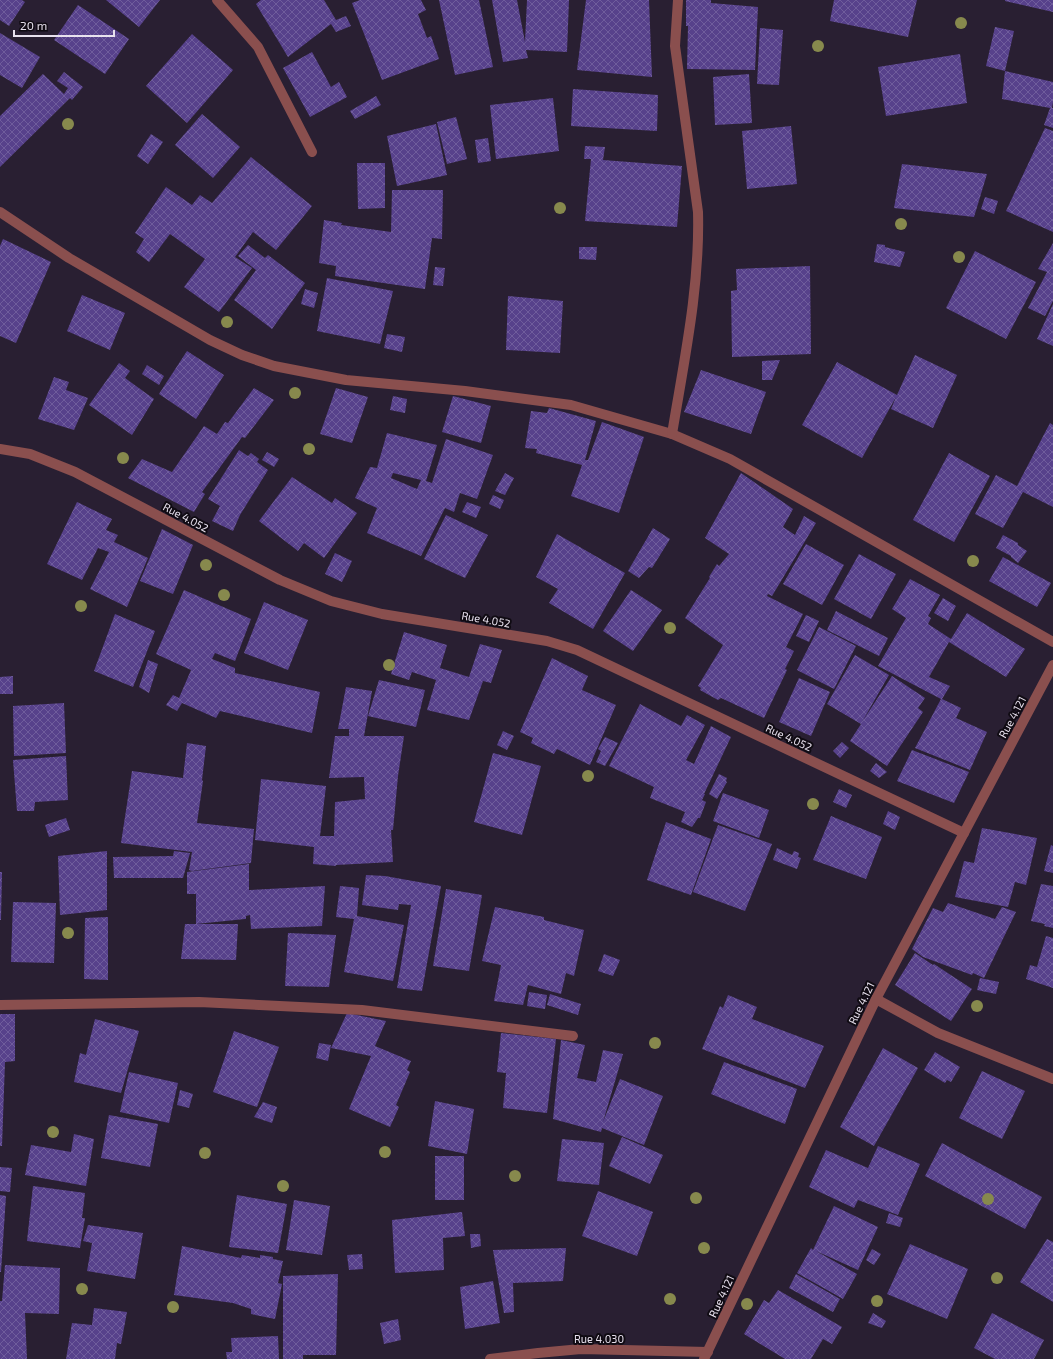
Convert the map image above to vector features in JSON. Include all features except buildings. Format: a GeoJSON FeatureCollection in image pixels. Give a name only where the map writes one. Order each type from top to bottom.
{"type":"FeatureCollection","features":[{"type":"Feature","properties":{"kind":"street"},"geometry":{"type":"LineString","coordinates":[[218,0],[258,47],[312,152]]}},
{"type":"Feature","properties":{"kind":"street"},"geometry":{"type":"LineString","coordinates":[[672,434],[694,296],[699,237],[698,212],[675,46],[678,0]]}},
{"type":"Feature","properties":{"kind":"street"},"geometry":{"type":"LineString","coordinates":[[0,212],[68,258],[210,340],[242,355],[274,366],[346,380],[465,391],[571,405],[672,434],[730,459],[1053,642]]}},
{"type":"Feature","properties":{"kind":"street","name":"Rue 4.052"},"geometry":{"type":"LineString","coordinates":[[0,449],[30,454],[75,472],[280,580],[332,601],[382,614],[547,642],[577,650],[964,833]]}},
{"type":"Feature","properties":{"kind":"street","name":"Rue 4.121"},"geometry":{"type":"LineString","coordinates":[[706,1355],[876,999],[1053,666]]}},
{"type":"Feature","properties":{"kind":"street"},"geometry":{"type":"LineString","coordinates":[[876,999],[938,1033],[1053,1079]]}},
{"type":"Feature","properties":{"kind":"street"},"geometry":{"type":"LineString","coordinates":[[0,1005],[199,1002],[362,1010],[572,1036]]}},
{"type":"Feature","properties":{"kind":"street","name":"Rue 4.030"},"geometry":{"type":"LineString","coordinates":[[490,1359],[581,1349],[706,1355]]}}]}
